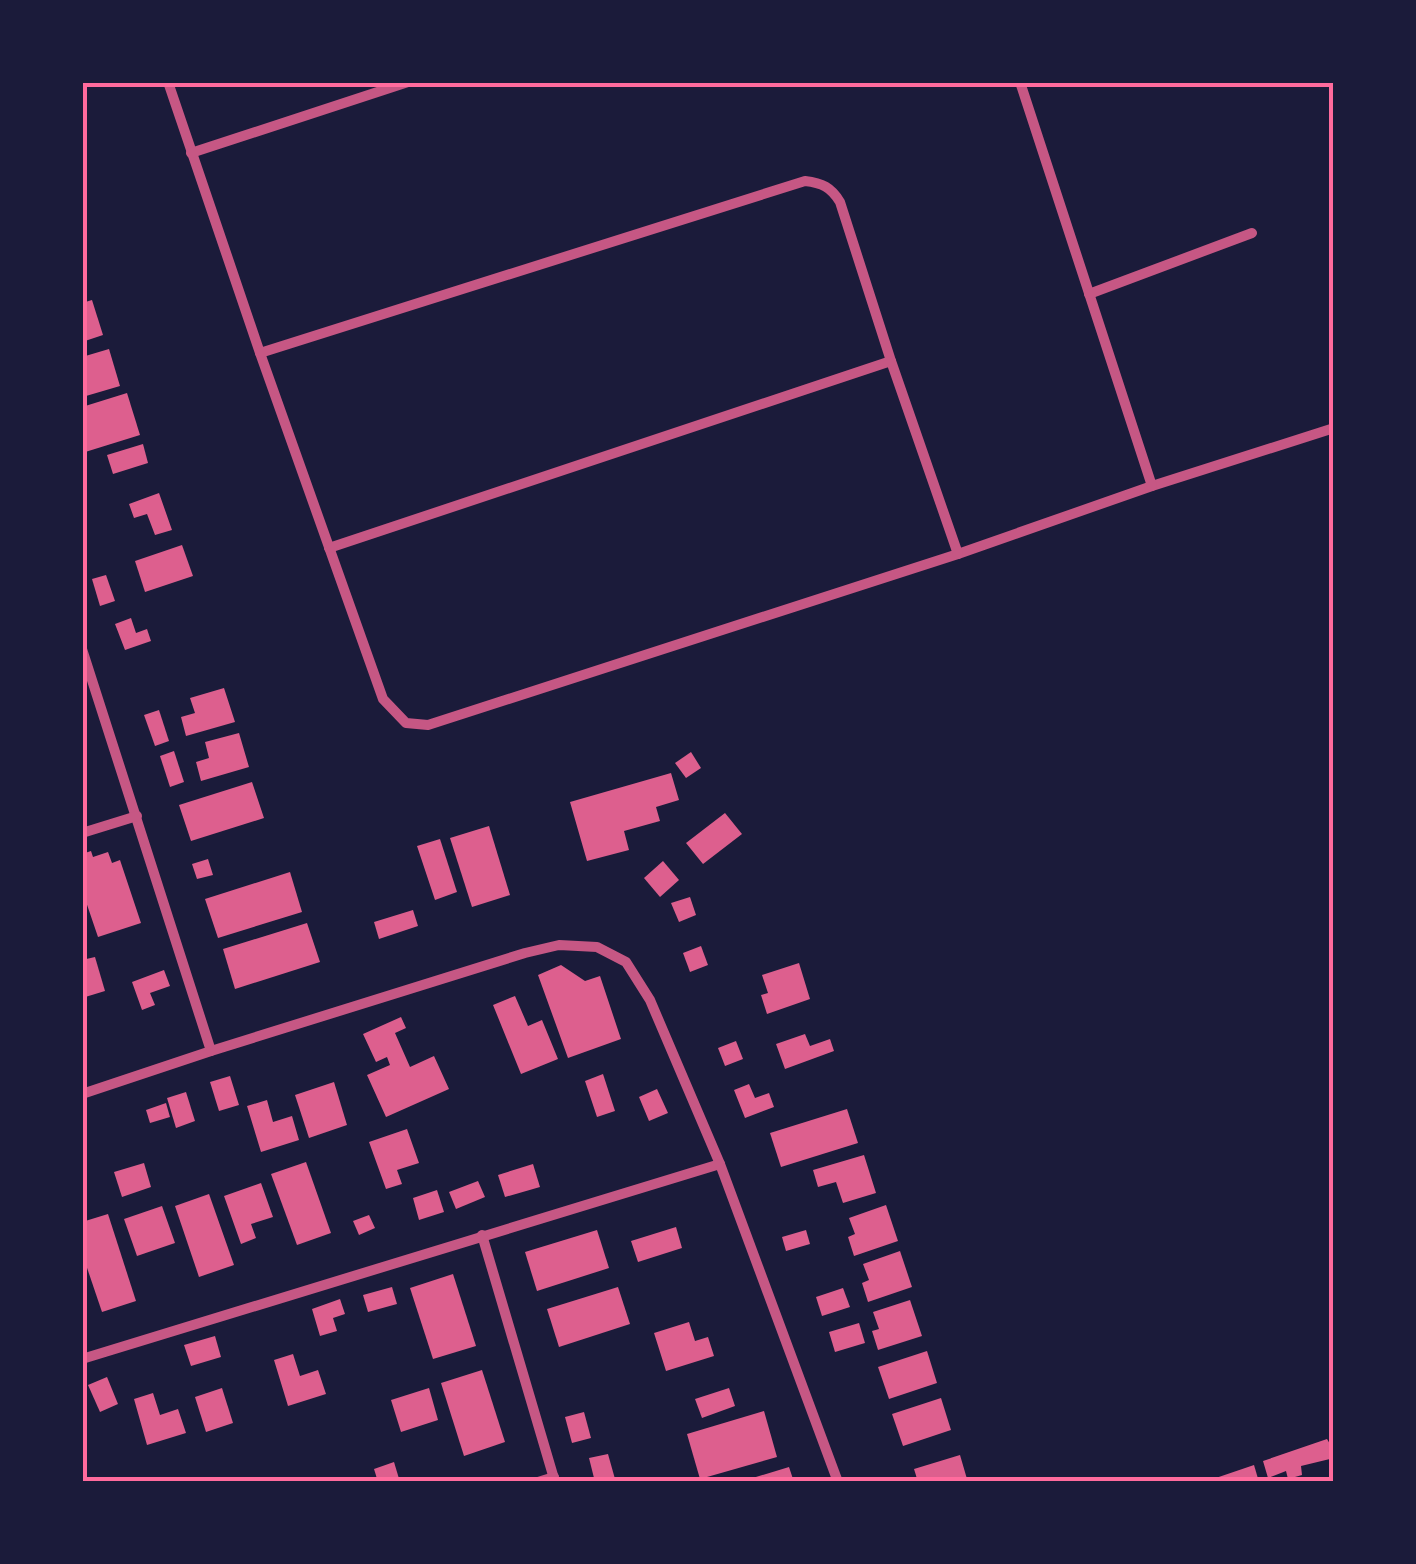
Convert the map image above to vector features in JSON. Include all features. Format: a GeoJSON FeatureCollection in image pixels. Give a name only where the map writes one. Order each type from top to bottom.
{"type":"FeatureCollection","features":[{"type":"Feature","properties":{"kind":"street"},"geometry":{"type":"LineString","coordinates":[[168,82],[382,699],[406,722],[428,726],[1334,428]]}},
{"type":"Feature","properties":{"kind":"street"},"geometry":{"type":"LineString","coordinates":[[191,153],[408,82]]}},
{"type":"Feature","properties":{"kind":"street"},"geometry":{"type":"LineString","coordinates":[[1020,82],[1152,486]]}},
{"type":"Feature","properties":{"kind":"street"},"geometry":{"type":"LineString","coordinates":[[260,353],[805,181],[822,183],[840,202],[958,554]]}},
{"type":"Feature","properties":{"kind":"street"},"geometry":{"type":"LineString","coordinates":[[1089,294],[1252,233]]}},
{"type":"Feature","properties":{"kind":"street"},"geometry":{"type":"LineString","coordinates":[[329,548],[891,361]]}},
{"type":"Feature","properties":{"kind":"street"},"geometry":{"type":"LineString","coordinates":[[82,649],[212,1051]]}},
{"type":"Feature","properties":{"kind":"street"},"geometry":{"type":"LineString","coordinates":[[82,832],[137,816]]}},
{"type":"Feature","properties":{"kind":"street"},"geometry":{"type":"LineString","coordinates":[[82,1094],[525,953],[558,946],[596,947],[626,962],[650,1000],[720,1164],[838,1482]]}},
{"type":"Feature","properties":{"kind":"street"},"geometry":{"type":"LineString","coordinates":[[82,1358],[720,1164]]}},
{"type":"Feature","properties":{"kind":"street"},"geometry":{"type":"LineString","coordinates":[[482,1235],[554,1479],[538,1482]]}},
{"type":"Feature","properties":{"kind":"building"},"geometry":{"type":"Polygon","coordinates":[[[92,300],[103,335],[82,342],[82,303],[92,300]]]}},
{"type":"Feature","properties":{"kind":"building"},"geometry":{"type":"Polygon","coordinates":[[[109,349],[120,386],[86,396],[82,357],[109,349]]]}},
{"type":"Feature","properties":{"kind":"building"},"geometry":{"type":"Polygon","coordinates":[[[127,393],[140,435],[82,453],[82,407],[127,393]]]}},
{"type":"Feature","properties":{"kind":"building"},"geometry":{"type":"Polygon","coordinates":[[[143,444],[148,463],[113,474],[107,455],[143,444]]]}},
{"type":"Feature","properties":{"kind":"building"},"geometry":{"type":"Polygon","coordinates":[[[159,493],[172,530],[155,535],[147,514],[134,518],[129,504],[159,493]]]}},
{"type":"Feature","properties":{"kind":"building"},"geometry":{"type":"Polygon","coordinates":[[[182,545],[193,576],[145,592],[135,561],[182,545]]]}},
{"type":"Feature","properties":{"kind":"building"},"geometry":{"type":"Polygon","coordinates":[[[106,575],[115,601],[100,606],[92,579],[106,575]]]}},
{"type":"Feature","properties":{"kind":"building"},"geometry":{"type":"Polygon","coordinates":[[[131,618],[136,633],[147,629],[151,641],[125,650],[115,624],[131,618]]]}},
{"type":"Feature","properties":{"kind":"building"},"geometry":{"type":"Polygon","coordinates":[[[224,688],[235,722],[186,736],[181,717],[195,713],[190,698],[224,688]]]}},
{"type":"Feature","properties":{"kind":"building"},"geometry":{"type":"Polygon","coordinates":[[[159,710],[169,741],[155,746],[144,715],[159,710]]]}},
{"type":"Feature","properties":{"kind":"building"},"geometry":{"type":"Polygon","coordinates":[[[239,733],[249,767],[201,781],[196,762],[209,758],[205,742],[239,733]]]}},
{"type":"Feature","properties":{"kind":"building"},"geometry":{"type":"Polygon","coordinates":[[[174,751],[184,782],[170,787],[160,756],[174,751]]]}},
{"type":"Feature","properties":{"kind":"building"},"geometry":{"type":"Polygon","coordinates":[[[691,752],[701,768],[686,778],[675,763],[691,752]]]}},
{"type":"Feature","properties":{"kind":"building"},"geometry":{"type":"Polygon","coordinates":[[[671,773],[679,800],[656,807],[660,821],[624,831],[629,850],[587,861],[570,802],[671,773]]]}},
{"type":"Feature","properties":{"kind":"building"},"geometry":{"type":"Polygon","coordinates":[[[252,782],[264,818],[191,841],[179,805],[252,782]]]}},
{"type":"Feature","properties":{"kind":"building"},"geometry":{"type":"Polygon","coordinates":[[[725,813],[742,834],[703,864],[686,843],[725,813]]]}},
{"type":"Feature","properties":{"kind":"building"},"geometry":{"type":"Polygon","coordinates":[[[489,826],[510,895],[472,907],[450,838],[489,826]]]}},
{"type":"Feature","properties":{"kind":"building"},"geometry":{"type":"Polygon","coordinates":[[[440,839],[457,892],[435,900],[417,846],[440,839]]]}},
{"type":"Feature","properties":{"kind":"building"},"geometry":{"type":"Polygon","coordinates":[[[91,851],[93,857],[108,852],[112,863],[120,860],[141,923],[98,937],[82,890],[82,854],[91,851]]]}},
{"type":"Feature","properties":{"kind":"building"},"geometry":{"type":"Polygon","coordinates":[[[208,859],[213,875],[197,879],[192,864],[208,859]]]}},
{"type":"Feature","properties":{"kind":"building"},"geometry":{"type":"Polygon","coordinates":[[[663,861],[679,880],[660,897],[644,878],[663,861]]]}},
{"type":"Feature","properties":{"kind":"building"},"geometry":{"type":"Polygon","coordinates":[[[290,872],[302,912],[218,938],[205,899],[290,872]]]}},
{"type":"Feature","properties":{"kind":"building"},"geometry":{"type":"Polygon","coordinates":[[[690,897],[696,915],[679,922],[671,903],[690,897]]]}},
{"type":"Feature","properties":{"kind":"building"},"geometry":{"type":"Polygon","coordinates":[[[413,910],[418,926],[379,939],[374,922],[413,910]]]}},
{"type":"Feature","properties":{"kind":"building"},"geometry":{"type":"Polygon","coordinates":[[[307,923],[320,962],[235,989],[223,949],[307,923]]]}},
{"type":"Feature","properties":{"kind":"building"},"geometry":{"type":"Polygon","coordinates":[[[701,946],[708,965],[690,972],[683,953],[701,946]]]}},
{"type":"Feature","properties":{"kind":"building"},"geometry":{"type":"Polygon","coordinates":[[[95,957],[105,991],[82,998],[82,960],[95,957]]]}},
{"type":"Feature","properties":{"kind":"building"},"geometry":{"type":"Polygon","coordinates":[[[799,963],[810,999],[767,1014],[761,995],[768,993],[762,975],[799,963]]]}},
{"type":"Feature","properties":{"kind":"building"},"geometry":{"type":"Polygon","coordinates":[[[561,965],[585,981],[600,976],[621,1039],[568,1058],[538,975],[561,965]]]}},
{"type":"Feature","properties":{"kind":"building"},"geometry":{"type":"Polygon","coordinates":[[[164,970],[170,986],[150,993],[155,1005],[142,1010],[132,982],[164,970]]]}},
{"type":"Feature","properties":{"kind":"building"},"geometry":{"type":"Polygon","coordinates":[[[515,996],[528,1026],[542,1020],[558,1059],[521,1074],[493,1005],[515,996]]]}},
{"type":"Feature","properties":{"kind":"building"},"geometry":{"type":"Polygon","coordinates":[[[401,1017],[406,1028],[395,1033],[410,1067],[434,1056],[449,1089],[386,1117],[367,1075],[390,1065],[387,1057],[376,1062],[363,1034],[401,1017]]]}},
{"type":"Feature","properties":{"kind":"building"},"geometry":{"type":"Polygon","coordinates":[[[805,1034],[810,1046],[830,1039],[834,1051],[785,1069],[776,1044],[805,1034]]]}},
{"type":"Feature","properties":{"kind":"building"},"geometry":{"type":"Polygon","coordinates":[[[736,1041],[743,1059],[725,1066],[718,1048],[736,1041]]]}},
{"type":"Feature","properties":{"kind":"building"},"geometry":{"type":"Polygon","coordinates":[[[603,1074],[615,1111],[597,1117],[585,1081],[603,1074]]]}},
{"type":"Feature","properties":{"kind":"building"},"geometry":{"type":"Polygon","coordinates":[[[230,1076],[239,1105],[219,1111],[210,1082],[230,1076]]]}},
{"type":"Feature","properties":{"kind":"building"},"geometry":{"type":"Polygon","coordinates":[[[334,1082],[347,1125],[309,1138],[295,1095],[334,1082]]]}},
{"type":"Feature","properties":{"kind":"building"},"geometry":{"type":"Polygon","coordinates":[[[749,1084],[755,1098],[769,1093],[774,1107],[745,1118],[734,1090],[749,1084]]]}},
{"type":"Feature","properties":{"kind":"building"},"geometry":{"type":"Polygon","coordinates":[[[657,1089],[668,1113],[649,1121],[639,1097],[657,1089]]]}},
{"type":"Feature","properties":{"kind":"building"},"geometry":{"type":"Polygon","coordinates":[[[186,1092],[195,1121],[176,1128],[167,1098],[186,1092]]]}},
{"type":"Feature","properties":{"kind":"building"},"geometry":{"type":"Polygon","coordinates":[[[267,1100],[273,1122],[292,1116],[299,1140],[261,1152],[247,1106],[267,1100]]]}},
{"type":"Feature","properties":{"kind":"building"},"geometry":{"type":"Polygon","coordinates":[[[166,1103],[170,1117],[150,1123],[146,1110],[166,1103]]]}},
{"type":"Feature","properties":{"kind":"building"},"geometry":{"type":"Polygon","coordinates":[[[847,1109],[858,1143],[781,1167],[770,1133],[847,1109]]]}},
{"type":"Feature","properties":{"kind":"building"},"geometry":{"type":"Polygon","coordinates":[[[407,1129],[419,1163],[397,1170],[402,1184],[386,1189],[369,1142],[407,1129]]]}},
{"type":"Feature","properties":{"kind":"building"},"geometry":{"type":"Polygon","coordinates":[[[864,1155],[876,1193],[843,1203],[836,1182],[818,1187],[813,1170],[864,1155]]]}},
{"type":"Feature","properties":{"kind":"building"},"geometry":{"type":"Polygon","coordinates":[[[306,1162],[331,1233],[297,1245],[271,1174],[306,1162]]]}},
{"type":"Feature","properties":{"kind":"building"},"geometry":{"type":"Polygon","coordinates":[[[144,1163],[151,1187],[122,1197],[114,1172],[144,1163]]]}},
{"type":"Feature","properties":{"kind":"building"},"geometry":{"type":"Polygon","coordinates":[[[533,1164],[540,1187],[505,1197],[498,1175],[533,1164]]]}},
{"type":"Feature","properties":{"kind":"building"},"geometry":{"type":"Polygon","coordinates":[[[478,1181],[485,1197],[456,1209],[449,1192],[478,1181]]]}},
{"type":"Feature","properties":{"kind":"building"},"geometry":{"type":"Polygon","coordinates":[[[261,1183],[273,1217],[251,1224],[256,1238],[241,1244],[224,1196],[261,1183]]]}},
{"type":"Feature","properties":{"kind":"building"},"geometry":{"type":"Polygon","coordinates":[[[437,1190],[444,1212],[419,1220],[413,1198],[437,1190]]]}},
{"type":"Feature","properties":{"kind":"building"},"geometry":{"type":"Polygon","coordinates":[[[209,1194],[234,1265],[199,1277],[175,1206],[209,1194]]]}},
{"type":"Feature","properties":{"kind":"building"},"geometry":{"type":"Polygon","coordinates":[[[886,1205],[898,1241],[854,1256],[848,1237],[855,1234],[849,1218],[886,1205]]]}},
{"type":"Feature","properties":{"kind":"building"},"geometry":{"type":"Polygon","coordinates":[[[162,1206],[175,1243],[137,1256],[124,1219],[162,1206]]]}},
{"type":"Feature","properties":{"kind":"building"},"geometry":{"type":"Polygon","coordinates":[[[108,1214],[136,1301],[102,1312],[82,1253],[82,1222],[108,1214]]]}},
{"type":"Feature","properties":{"kind":"building"},"geometry":{"type":"Polygon","coordinates":[[[369,1215],[375,1228],[359,1235],[353,1221],[369,1215]]]}},
{"type":"Feature","properties":{"kind":"building"},"geometry":{"type":"Polygon","coordinates":[[[676,1227],[682,1248],[638,1262],[631,1241],[676,1227]]]}},
{"type":"Feature","properties":{"kind":"building"},"geometry":{"type":"Polygon","coordinates":[[[597,1230],[609,1268],[537,1291],[525,1252],[597,1230]]]}},
{"type":"Feature","properties":{"kind":"building"},"geometry":{"type":"Polygon","coordinates":[[[806,1230],[810,1244],[786,1251],[782,1237],[806,1230]]]}},
{"type":"Feature","properties":{"kind":"building"},"geometry":{"type":"Polygon","coordinates":[[[900,1251],[912,1287],[868,1302],[862,1283],[869,1280],[863,1264],[900,1251]]]}},
{"type":"Feature","properties":{"kind":"building"},"geometry":{"type":"Polygon","coordinates":[[[453,1274],[476,1346],[433,1359],[410,1288],[453,1274]]]}},
{"type":"Feature","properties":{"kind":"building"},"geometry":{"type":"Polygon","coordinates":[[[392,1287],[397,1304],[368,1312],[363,1295],[392,1287]]]}},
{"type":"Feature","properties":{"kind":"building"},"geometry":{"type":"Polygon","coordinates":[[[618,1287],[630,1324],[559,1347],[547,1309],[618,1287]]]}},
{"type":"Feature","properties":{"kind":"building"},"geometry":{"type":"Polygon","coordinates":[[[843,1288],[850,1307],[822,1316],[816,1297],[843,1288]]]}},
{"type":"Feature","properties":{"kind":"building"},"geometry":{"type":"Polygon","coordinates":[[[340,1299],[345,1314],[333,1318],[337,1331],[320,1336],[312,1309],[340,1299]]]}},
{"type":"Feature","properties":{"kind":"building"},"geometry":{"type":"Polygon","coordinates":[[[910,1300],[922,1336],[878,1350],[872,1331],[879,1329],[873,1312],[910,1300]]]}},
{"type":"Feature","properties":{"kind":"building"},"geometry":{"type":"Polygon","coordinates":[[[689,1322],[695,1341],[708,1337],[714,1356],[666,1371],[654,1333],[689,1322]]]}},
{"type":"Feature","properties":{"kind":"building"},"geometry":{"type":"Polygon","coordinates":[[[859,1323],[865,1343],[835,1352],[829,1332],[859,1323]]]}},
{"type":"Feature","properties":{"kind":"building"},"geometry":{"type":"Polygon","coordinates":[[[215,1336],[221,1357],[191,1366],[184,1345],[215,1336]]]}},
{"type":"Feature","properties":{"kind":"building"},"geometry":{"type":"Polygon","coordinates":[[[927,1351],[937,1383],[889,1399],[878,1367],[927,1351]]]}},
{"type":"Feature","properties":{"kind":"building"},"geometry":{"type":"Polygon","coordinates":[[[293,1354],[300,1376],[318,1370],[326,1394],[288,1406],[274,1360],[293,1354]]]}},
{"type":"Feature","properties":{"kind":"building"},"geometry":{"type":"Polygon","coordinates":[[[482,1370],[505,1442],[464,1456],[441,1383],[482,1370]]]}},
{"type":"Feature","properties":{"kind":"building"},"geometry":{"type":"Polygon","coordinates":[[[107,1377],[118,1404],[100,1412],[88,1385],[107,1377]]]}},
{"type":"Feature","properties":{"kind":"building"},"geometry":{"type":"Polygon","coordinates":[[[222,1388],[233,1423],[206,1432],[195,1397],[222,1388]]]}},
{"type":"Feature","properties":{"kind":"building"},"geometry":{"type":"Polygon","coordinates":[[[429,1388],[438,1420],[401,1432],[391,1400],[429,1388]]]}},
{"type":"Feature","properties":{"kind":"building"},"geometry":{"type":"Polygon","coordinates":[[[729,1388],[735,1406],[702,1418],[695,1399],[729,1388]]]}},
{"type":"Feature","properties":{"kind":"building"},"geometry":{"type":"Polygon","coordinates":[[[153,1393],[160,1415],[178,1409],[186,1433],[147,1445],[134,1399],[153,1393]]]}},
{"type":"Feature","properties":{"kind":"building"},"geometry":{"type":"Polygon","coordinates":[[[941,1398],[951,1430],[903,1446],[892,1414],[941,1398]]]}},
{"type":"Feature","properties":{"kind":"building"},"geometry":{"type":"Polygon","coordinates":[[[764,1411],[777,1457],[700,1479],[687,1434],[764,1411]]]}},
{"type":"Feature","properties":{"kind":"building"},"geometry":{"type":"Polygon","coordinates":[[[584,1412],[591,1438],[572,1443],[565,1417],[584,1412]]]}},
{"type":"Feature","properties":{"kind":"building"},"geometry":{"type":"Polygon","coordinates":[[[1327,1439],[1334,1443],[1334,1458],[1301,1466],[1302,1475],[1288,1479],[1286,1471],[1268,1478],[1263,1461],[1327,1439]]]}},
{"type":"Feature","properties":{"kind":"building"},"geometry":{"type":"Polygon","coordinates":[[[608,1454],[615,1479],[595,1482],[589,1458],[608,1454]]]}},
{"type":"Feature","properties":{"kind":"building"},"geometry":{"type":"Polygon","coordinates":[[[960,1455],[967,1479],[918,1482],[914,1469],[960,1455]]]}},
{"type":"Feature","properties":{"kind":"building"},"geometry":{"type":"Polygon","coordinates":[[[394,1462],[400,1482],[378,1482],[374,1469],[394,1462]]]}},
{"type":"Feature","properties":{"kind":"building"},"geometry":{"type":"Polygon","coordinates":[[[1254,1465],[1259,1482],[1207,1481],[1254,1465]]]}},
{"type":"Feature","properties":{"kind":"building"},"geometry":{"type":"Polygon","coordinates":[[[789,1467],[794,1482],[743,1482],[743,1481],[789,1467]]]}}]}
